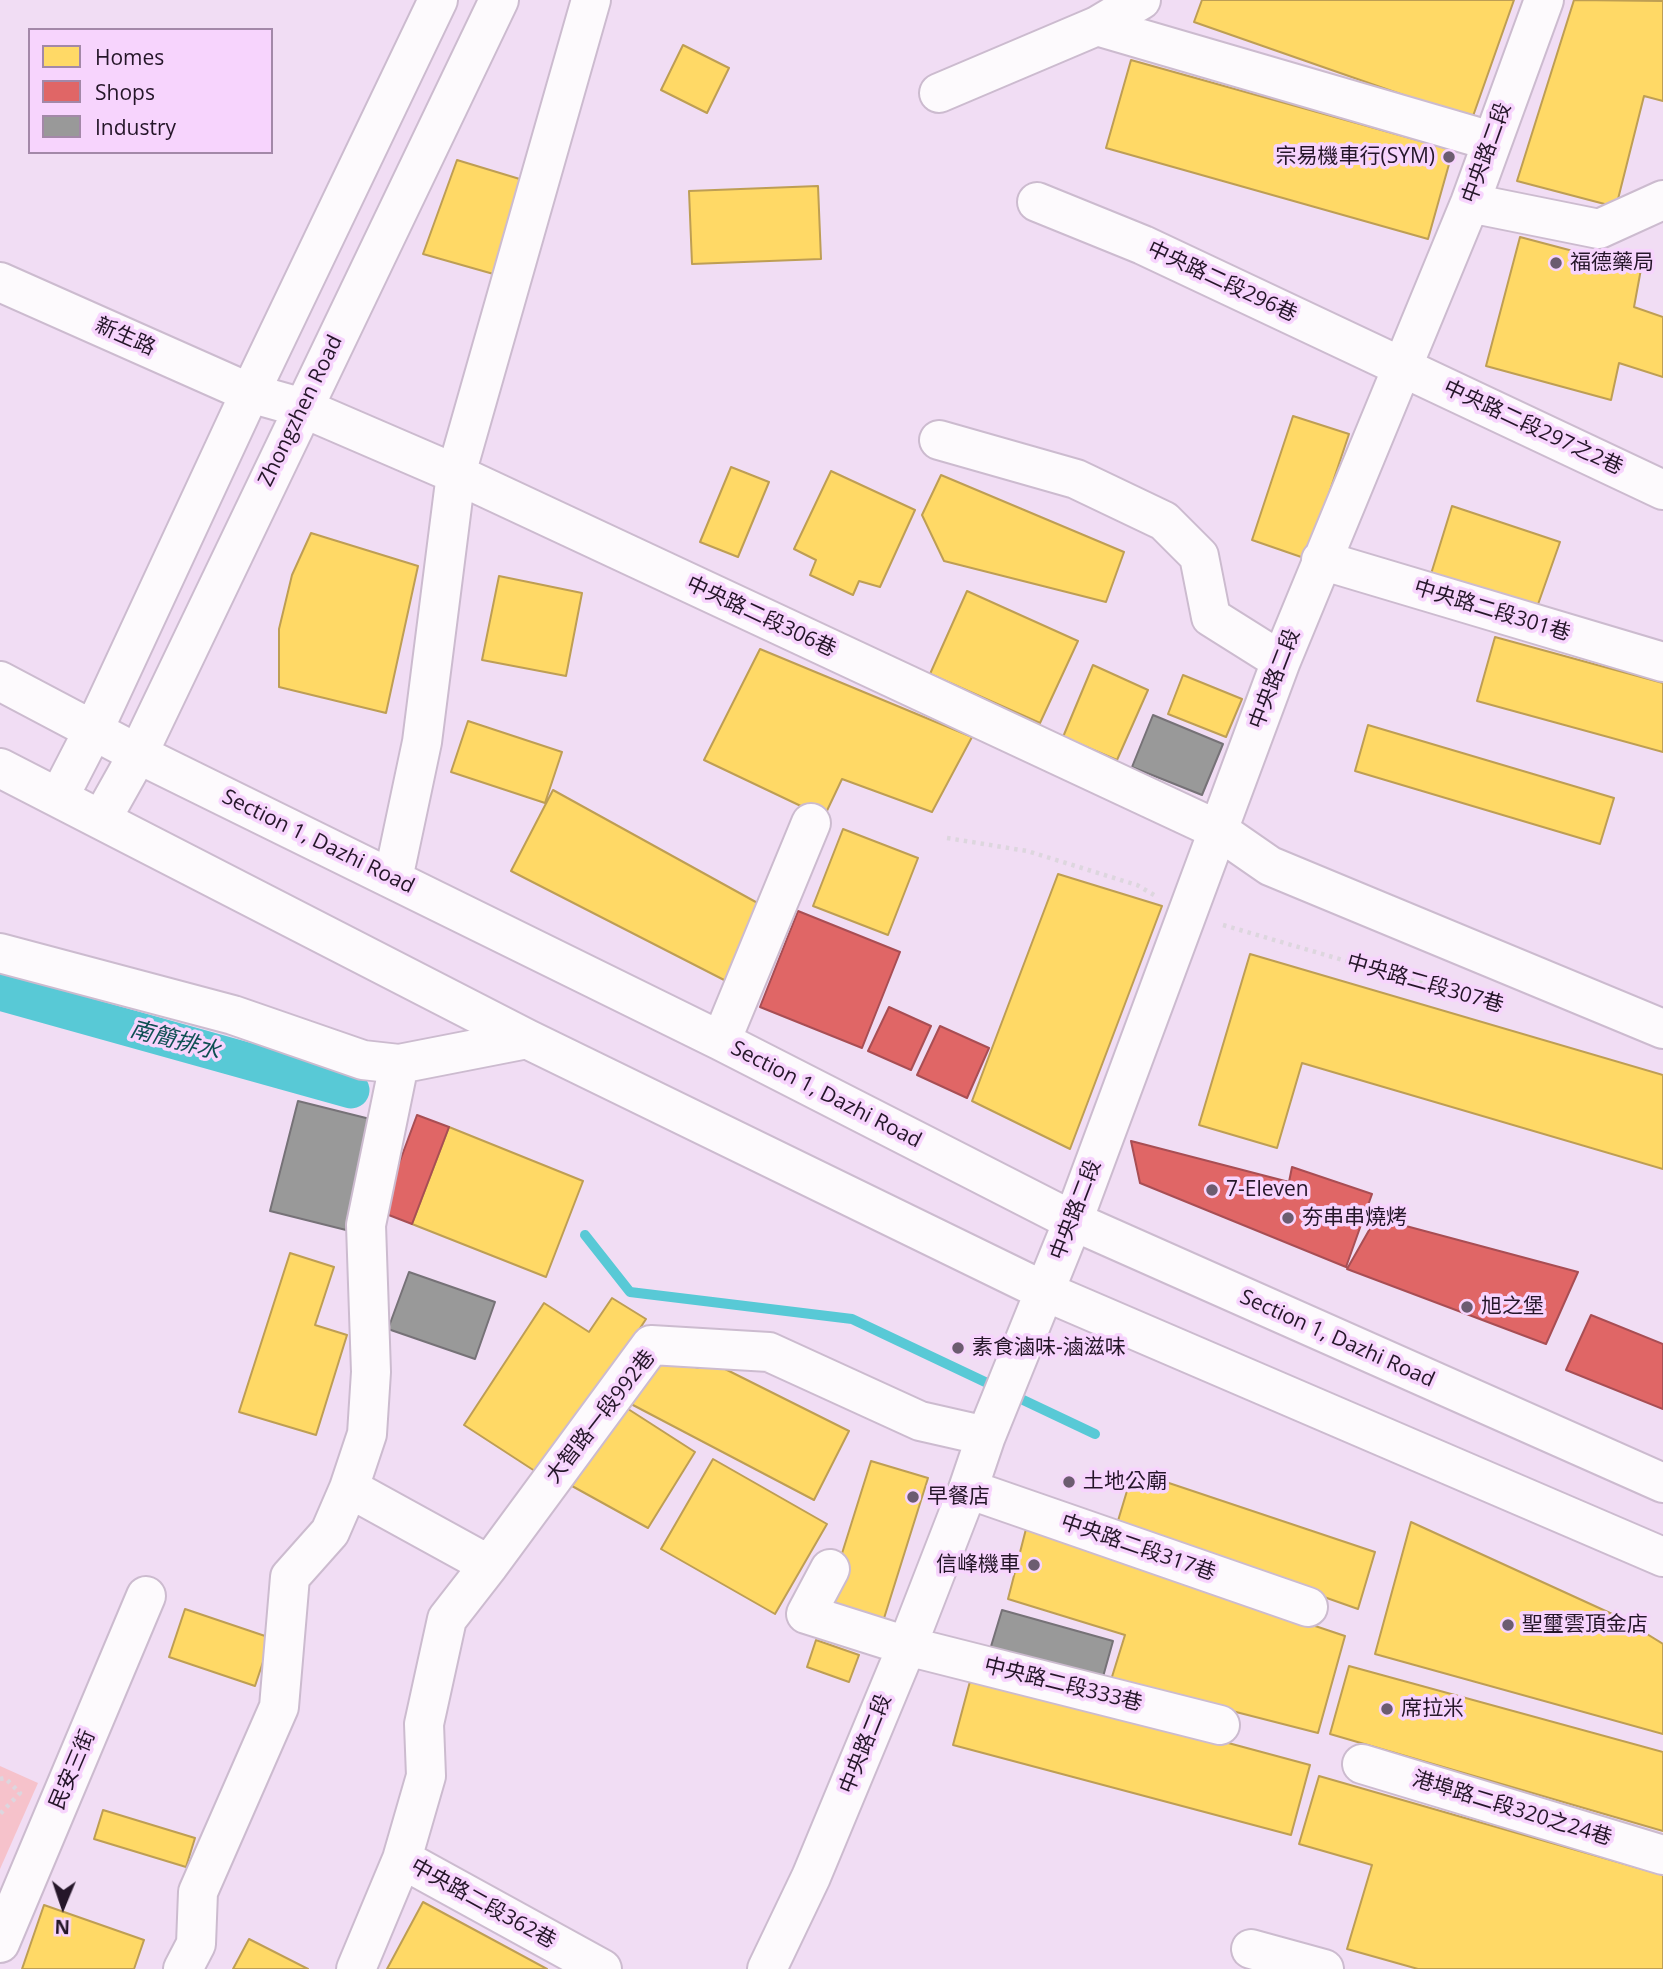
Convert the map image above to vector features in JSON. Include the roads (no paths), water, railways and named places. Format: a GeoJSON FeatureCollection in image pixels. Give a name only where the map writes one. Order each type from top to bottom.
{"type":"FeatureCollection","features":[{"type":"Feature","properties":{"kind":"street"},"geometry":{"type":"LineString","coordinates":[[59,797],[94,729],[250,393],[438,0]]}},
{"type":"Feature","properties":{"kind":"street","name":"Zhongzhen Road"},"geometry":{"type":"LineString","coordinates":[[101,820],[138,754],[499,0]]}},
{"type":"Feature","properties":{"kind":"street"},"geometry":{"type":"LineString","coordinates":[[393,879],[422,742],[456,474],[591,0]]}},
{"type":"Feature","properties":{"kind":"street"},"geometry":{"type":"LineString","coordinates":[[939,93],[1097,26],[1141,0]]}},
{"type":"Feature","properties":{"kind":"street","name":"中央路二段"},"geometry":{"type":"LineString","coordinates":[[767,1969],[811,1877],[907,1646],[986,1436],[1073,1221],[1281,661],[1470,203],[1544,0]]}},
{"type":"Feature","properties":{"kind":"street"},"geometry":{"type":"LineString","coordinates":[[1097,26],[1491,141]]}},
{"type":"Feature","properties":{"kind":"street"},"geometry":{"type":"LineString","coordinates":[[1470,203],[1599,229],[1663,200]]}},
{"type":"Feature","properties":{"kind":"street","name":"中央路二段296巷"},"geometry":{"type":"LineString","coordinates":[[1037,202],[1143,245],[1404,367]]}},
{"type":"Feature","properties":{"kind":"street","name":"新生路"},"geometry":{"type":"LineString","coordinates":[[0,282],[250,393],[303,408]]}},
{"type":"Feature","properties":{"kind":"street","name":"中央路二段297之2巷"},"geometry":{"type":"LineString","coordinates":[[1404,367],[1663,490]]}},
{"type":"Feature","properties":{"kind":"street","name":"中央路二段306巷"},"geometry":{"type":"LineString","coordinates":[[303,408],[456,474],[1218,830]]}},
{"type":"Feature","properties":{"kind":"street"},"geometry":{"type":"LineString","coordinates":[[939,440],[1076,479],[1164,521],[1199,556],[1211,617],[1281,661]]}},
{"type":"Feature","properties":{"kind":"street","name":"中央路二段301巷"},"geometry":{"type":"LineString","coordinates":[[1321,560],[1663,662]]}},
{"type":"Feature","properties":{"kind":"street","name":"Section 1, Dazhi Road"},"geometry":{"type":"LineString","coordinates":[[0,681],[138,754],[721,1041],[1073,1221],[1663,1483]]}},
{"type":"Feature","properties":{"kind":"street"},"geometry":{"type":"LineString","coordinates":[[0,768],[527,1039],[1044,1291],[1663,1557]]}},
{"type":"Feature","properties":{"kind":"street"},"geometry":{"type":"LineString","coordinates":[[721,1041],[811,823]]}},
{"type":"Feature","properties":{"kind":"street","name":"中央路二段307巷"},"geometry":{"type":"LineString","coordinates":[[1218,830],[1270,866],[1663,1029]]}},
{"type":"Feature","properties":{"kind":"street"},"geometry":{"type":"LineString","coordinates":[[0,953],[233,1015],[363,1059],[399,1064],[527,1039]]}},
{"type":"Feature","properties":{"kind":"street"},"geometry":{"type":"LineString","coordinates":[[183,1969],[196,1944],[198,1892],[279,1707],[290,1577],[330,1532],[349,1488],[367,1434],[371,1372],[366,1225],[399,1064]]}},
{"type":"Feature","properties":{"kind":"street","name":"大智路一段992巷"},"geometry":{"type":"LineString","coordinates":[[489,1565],[652,1345],[769,1352],[920,1421],[986,1436]]}},
{"type":"Feature","properties":{"kind":"street"},"geometry":{"type":"LineString","coordinates":[[349,1488],[489,1565],[447,1619],[424,1724],[426,1776],[402,1859],[356,1969]]}},
{"type":"Feature","properties":{"kind":"street","name":"中央路二段317巷"},"geometry":{"type":"LineString","coordinates":[[968,1489],[1308,1607]]}},
{"type":"Feature","properties":{"kind":"street","name":"中央路二段333巷"},"geometry":{"type":"LineString","coordinates":[[830,1569],[807,1614],[907,1646],[1220,1725]]}},
{"type":"Feature","properties":{"kind":"street","name":"民安三街"},"geometry":{"type":"LineString","coordinates":[[0,1943],[146,1596]]}},
{"type":"Feature","properties":{"kind":"street","name":"港埠路二段320之24巷"},"geometry":{"type":"LineString","coordinates":[[1362,1764],[1663,1855]]}},
{"type":"Feature","properties":{"kind":"street","name":"中央路二段362巷"},"geometry":{"type":"LineString","coordinates":[[402,1859],[601,1969]]}},
{"type":"Feature","properties":{"kind":"street"},"geometry":{"type":"LineString","coordinates":[[1251,1949],[1324,1969]]}},
{"type":"Feature","properties":{"kind":"waterway","name":"南簡排水"},"geometry":{"type":"LineString","coordinates":[[0,992],[351,1090]]}},
{"type":"Feature","properties":{"kind":"waterway"},"geometry":{"type":"LineString","coordinates":[[585,1235],[630,1292],[852,1319],[1095,1434]]}},
{"type":"Feature","properties":{"kind":"place","name":"宗易機車行(SYM)"},"geometry":{"type":"Point","coordinates":[1449,157]}},
{"type":"Feature","properties":{"kind":"place","name":"福德藥局"},"geometry":{"type":"Point","coordinates":[1556,263]}},
{"type":"Feature","properties":{"kind":"place","name":"7-Eleven"},"geometry":{"type":"Point","coordinates":[1212,1190]}},
{"type":"Feature","properties":{"kind":"place","name":"夯串串燒烤"},"geometry":{"type":"Point","coordinates":[1288,1218]}},
{"type":"Feature","properties":{"kind":"place","name":"旭之堡"},"geometry":{"type":"Point","coordinates":[1467,1307]}},
{"type":"Feature","properties":{"kind":"place","name":"素食滷味-滷滋味"},"geometry":{"type":"Point","coordinates":[958,1348]}},
{"type":"Feature","properties":{"kind":"place","name":"土地公廟"},"geometry":{"type":"Point","coordinates":[1069,1482]}},
{"type":"Feature","properties":{"kind":"place","name":"早餐店"},"geometry":{"type":"Point","coordinates":[913,1497]}},
{"type":"Feature","properties":{"kind":"place","name":"信峰機車"},"geometry":{"type":"Point","coordinates":[1034,1565]}},
{"type":"Feature","properties":{"kind":"place","name":"聖璽雲頂金店"},"geometry":{"type":"Point","coordinates":[1508,1625]}},
{"type":"Feature","properties":{"kind":"place","name":"席拉米"},"geometry":{"type":"Point","coordinates":[1387,1709]}}]}
